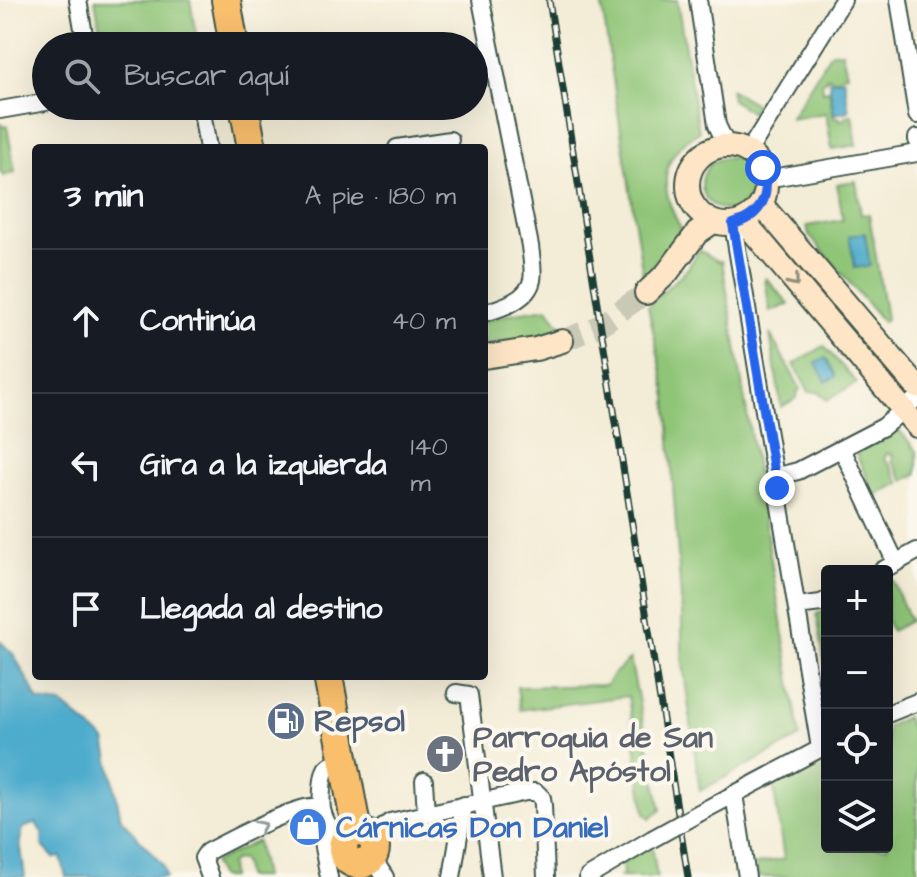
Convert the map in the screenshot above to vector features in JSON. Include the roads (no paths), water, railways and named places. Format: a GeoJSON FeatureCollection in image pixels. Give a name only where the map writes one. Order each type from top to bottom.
{"type":"FeatureCollection","features":[{"type":"Feature","properties":{"kind":"highway"},"geometry":{"type":"LineString","coordinates":[[212,0],[218,32]]}},
{"type":"Feature","properties":{"kind":"highway"},"geometry":{"type":"LineString","coordinates":[[226,0],[232,32]]}},
{"type":"Feature","properties":{"kind":"highway"},"geometry":{"type":"LineString","coordinates":[[232,120],[236,144]]}},
{"type":"Feature","properties":{"kind":"highway"},"geometry":{"type":"LineString","coordinates":[[247,120],[251,144]]}},
{"type":"Feature","properties":{"kind":"highway"},"geometry":{"type":"LineString","coordinates":[[329,680],[343,761],[366,858]]}},
{"type":"Feature","properties":{"kind":"main road"},"geometry":{"type":"LineString","coordinates":[[646,293],[718,223],[754,214],[767,187],[763,168],[757,159],[729,148],[703,154],[690,172],[688,184],[693,206],[718,223],[913,411]]}},
{"type":"Feature","properties":{"kind":"main road"},"geometry":{"type":"LineString","coordinates":[[761,204],[917,387]]}},
{"type":"Feature","properties":{"kind":"main road"},"geometry":{"type":"LineString","coordinates":[[488,356],[536,349],[562,341]]}},
{"type":"Feature","properties":{"kind":"street"},"geometry":{"type":"LineString","coordinates":[[78,0],[84,32]]}},
{"type":"Feature","properties":{"kind":"street"},"geometry":{"type":"LineString","coordinates":[[481,0],[487,32]]}},
{"type":"Feature","properties":{"kind":"street"},"geometry":{"type":"LineString","coordinates":[[698,0],[717,125],[729,148],[843,0]]}},
{"type":"Feature","properties":{"kind":"street"},"geometry":{"type":"LineString","coordinates":[[899,0],[917,115]]}},
{"type":"Feature","properties":{"kind":"street"},"geometry":{"type":"LineString","coordinates":[[488,35],[530,246],[532,281],[525,294],[504,307],[488,312]]}},
{"type":"Feature","properties":{"kind":"street"},"geometry":{"type":"LineString","coordinates":[[0,110],[32,104]]}},
{"type":"Feature","properties":{"kind":"street"},"geometry":{"type":"LineString","coordinates":[[203,120],[207,144]]}},
{"type":"Feature","properties":{"kind":"street"},"geometry":{"type":"LineString","coordinates":[[424,144],[450,140]]}},
{"type":"Feature","properties":{"kind":"street"},"geometry":{"type":"LineString","coordinates":[[766,179],[917,153]]}},
{"type":"Feature","properties":{"kind":"street"},"geometry":{"type":"LineString","coordinates":[[718,223],[821,731]]}},
{"type":"Feature","properties":{"kind":"street"},"geometry":{"type":"LineString","coordinates":[[782,475],[798,471],[913,411]]}},
{"type":"Feature","properties":{"kind":"street"},"geometry":{"type":"LineString","coordinates":[[842,449],[887,565]]}},
{"type":"Feature","properties":{"kind":"street"},"geometry":{"type":"LineString","coordinates":[[892,565],[917,551]]}},
{"type":"Feature","properties":{"kind":"street"},"geometry":{"type":"LineString","coordinates":[[797,606],[821,603]]}},
{"type":"Feature","properties":{"kind":"street"},"geometry":{"type":"LineString","coordinates":[[456,693],[469,695],[492,877]]}},
{"type":"Feature","properties":{"kind":"street"},"geometry":{"type":"LineString","coordinates":[[893,712],[917,702]]}},
{"type":"Feature","properties":{"kind":"street"},"geometry":{"type":"LineString","coordinates":[[588,877],[699,813],[821,749]]}},
{"type":"Feature","properties":{"kind":"street"},"geometry":{"type":"LineString","coordinates":[[329,877],[319,814],[322,788],[326,769],[333,763],[343,761]]}},
{"type":"Feature","properties":{"kind":"street"},"geometry":{"type":"LineString","coordinates":[[424,781],[426,814]]}},
{"type":"Feature","properties":{"kind":"street"},"geometry":{"type":"LineString","coordinates":[[210,877],[203,858],[207,852],[292,811],[316,807],[331,830],[366,858],[390,822],[536,792],[542,798],[543,805],[546,877]]}},
{"type":"Feature","properties":{"kind":"street"},"geometry":{"type":"LineString","coordinates":[[734,794],[747,877]]}},
{"type":"Feature","properties":{"kind":"street"},"geometry":{"type":"LineString","coordinates":[[452,877],[464,805]]}},
{"type":"Feature","properties":{"kind":"water"},"geometry":{"type":"Polygon","coordinates":[[[844,79],[849,111],[834,114],[829,81],[844,79]]]}},
{"type":"Feature","properties":{"kind":"water"},"geometry":{"type":"Polygon","coordinates":[[[865,233],[870,266],[855,268],[849,236],[865,233]]]}},
{"type":"Feature","properties":{"kind":"water"},"geometry":{"type":"Polygon","coordinates":[[[826,358],[835,377],[826,382],[816,363],[826,358]]]}},
{"type":"Feature","properties":{"kind":"water"},"geometry":{"type":"Polygon","coordinates":[[[0,641],[14,655],[39,701],[62,704],[105,740],[121,819],[163,865],[166,877],[66,877],[61,857],[54,858],[42,845],[42,833],[36,823],[23,828],[20,841],[25,877],[0,877],[0,641]]]}},
{"type":"Feature","properties":{"kind":"tunnel"},"geometry":{"type":"LineString","coordinates":[[562,341],[597,327],[646,293]]}},
{"type":"Feature","properties":{"kind":"railway"},"geometry":{"type":"LineString","coordinates":[[549,0],[688,877]]}},
{"type":"Feature","properties":{"kind":"place","name":"Repsol"},"geometry":{"type":"Point","coordinates":[286,721]}},
{"type":"Feature","properties":{"kind":"place","name":"Parroquia de San Pedro Apóstol"},"geometry":{"type":"Point","coordinates":[445,754]}},
{"type":"Feature","properties":{"kind":"place","name":"Cárnicas Don Daniel"},"geometry":{"type":"Point","coordinates":[308,827]}}]}
